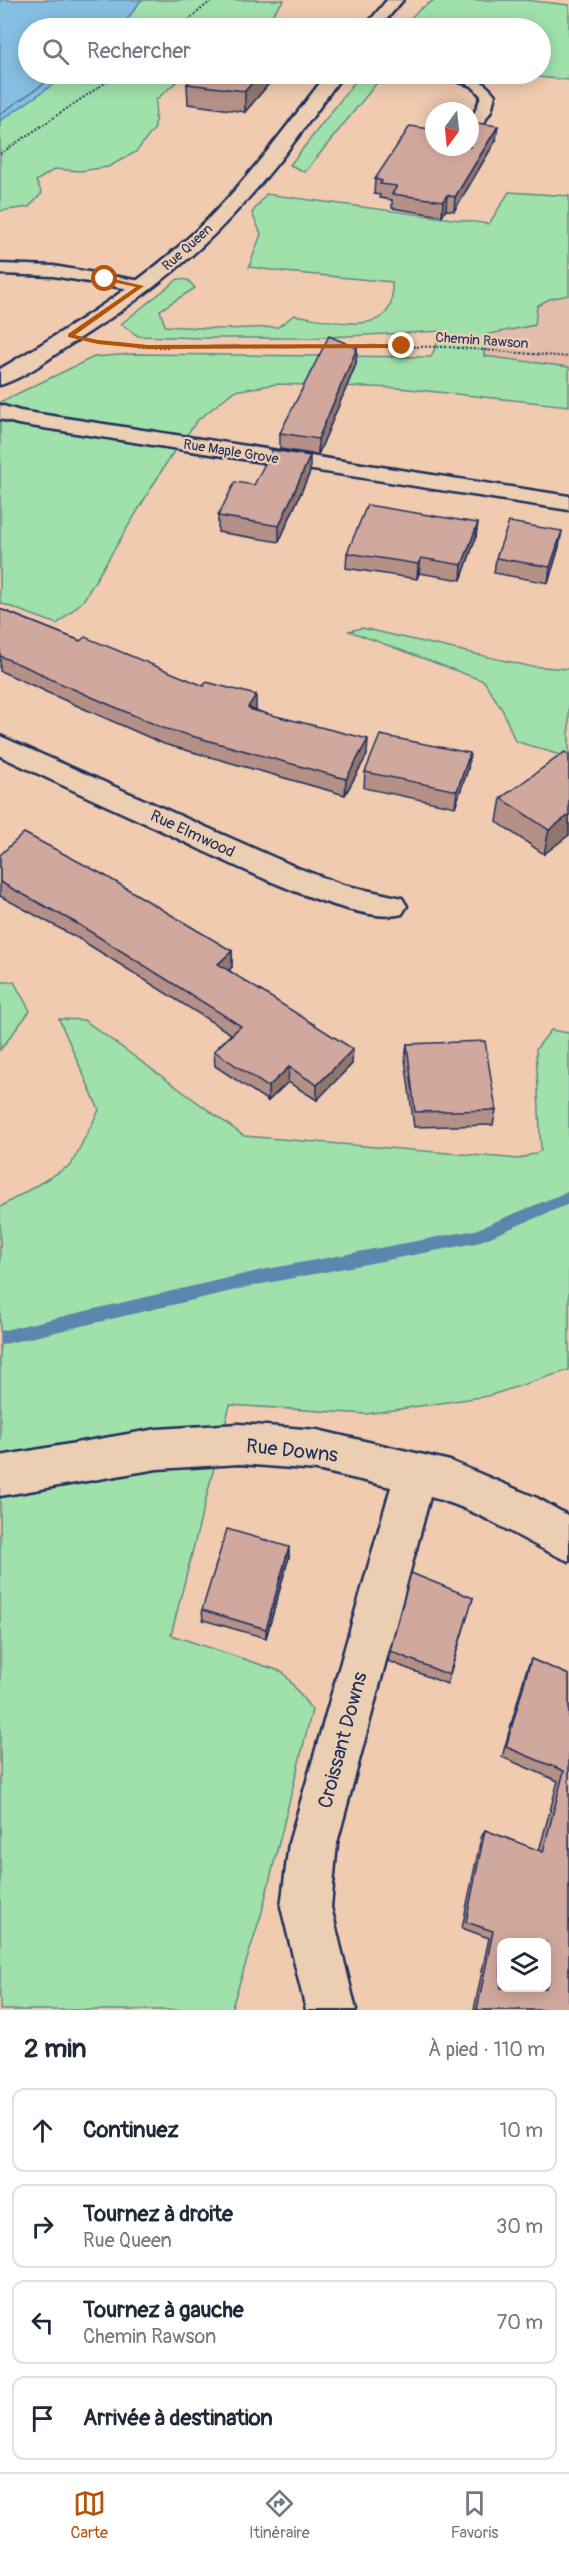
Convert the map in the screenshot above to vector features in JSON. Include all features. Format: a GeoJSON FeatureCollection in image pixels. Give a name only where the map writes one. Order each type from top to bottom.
{"type":"FeatureCollection","features":[{"type":"Feature","properties":{"kind":"street"},"geometry":{"type":"LineString","coordinates":[[380,18],[395,0]]}},
{"type":"Feature","properties":{"kind":"street","name":"Rue Queen"},"geometry":{"type":"LineString","coordinates":[[0,377],[70,335],[141,286],[196,241],[234,202],[327,84]]}},
{"type":"Feature","properties":{"kind":"street","name":"Rue Maple Grove"},"geometry":{"type":"LineString","coordinates":[[0,412],[30,419],[569,503]]}},
{"type":"Feature","properties":{"kind":"street","name":"Rue Elmwood"},"geometry":{"type":"LineString","coordinates":[[0,745],[287,876],[339,896],[391,906]]}},
{"type":"Feature","properties":{"kind":"street","name":"Rue Downs"},"geometry":{"type":"LineString","coordinates":[[0,1476],[157,1449],[239,1444],[317,1450],[450,1481],[512,1508],[569,1540]]}},
{"type":"Feature","properties":{"kind":"street","name":"Croissant Downs"},"geometry":{"type":"LineString","coordinates":[[331,2010],[306,1907],[313,1843],[416,1472]]}},
{"type":"Feature","properties":{"kind":"lane"},"geometry":{"type":"LineString","coordinates":[[478,84],[488,95],[484,111],[479,119]]}},
{"type":"Feature","properties":{"kind":"lane"},"geometry":{"type":"LineString","coordinates":[[0,269],[19,268],[141,286]]}},
{"type":"Feature","properties":{"kind":"path"},"geometry":{"type":"LineString","coordinates":[[191,18],[212,0]]}},
{"type":"Feature","properties":{"kind":"path"},"geometry":{"type":"LineString","coordinates":[[0,154],[103,84]]}},
{"type":"Feature","properties":{"kind":"path"},"geometry":{"type":"LineString","coordinates":[[70,335],[98,342],[148,347],[333,346]]}},
{"type":"Feature","properties":{"kind":"path","name":"Chemin Rawson"},"geometry":{"type":"LineString","coordinates":[[344,346],[448,347],[569,357]]}},
{"type":"Feature","properties":{"kind":"shaded area"},"geometry":{"type":"Polygon","coordinates":[[[569,295],[569,367],[484,357],[484,335],[535,325],[537,306],[549,299],[569,295]]]}},
{"type":"Feature","properties":{"kind":"green space"},"geometry":{"type":"Polygon","coordinates":[[[141,0],[284,0],[269,18],[128,18],[141,0]]]}},
{"type":"Feature","properties":{"kind":"green space"},"geometry":{"type":"Polygon","coordinates":[[[434,0],[524,0],[569,5],[569,80],[551,78],[551,18],[411,18],[434,0]]]}},
{"type":"Feature","properties":{"kind":"green space"},"geometry":{"type":"Polygon","coordinates":[[[54,84],[174,84],[156,100],[155,128],[136,152],[108,167],[80,171],[55,169],[36,181],[42,193],[29,207],[0,211],[0,121],[54,84]]]}},
{"type":"Feature","properties":{"kind":"green space"},"geometry":{"type":"Polygon","coordinates":[[[353,84],[376,84],[305,172],[290,165],[353,84]]]}},
{"type":"Feature","properties":{"kind":"green space"},"geometry":{"type":"Polygon","coordinates":[[[509,192],[569,196],[569,295],[549,299],[537,306],[535,325],[484,335],[484,356],[569,367],[569,406],[399,388],[277,384],[234,391],[198,420],[170,457],[83,601],[57,624],[0,603],[0,402],[94,357],[132,354],[431,357],[443,331],[308,338],[203,338],[138,336],[121,324],[178,279],[188,280],[195,288],[160,310],[165,326],[222,329],[278,327],[294,315],[347,323],[374,320],[383,315],[390,306],[392,282],[249,267],[261,234],[252,213],[266,194],[489,224],[509,192]]]}},
{"type":"Feature","properties":{"kind":"green space"},"geometry":{"type":"Polygon","coordinates":[[[362,628],[528,666],[569,669],[569,758],[515,741],[503,711],[484,681],[349,631],[362,628]]]}},
{"type":"Feature","properties":{"kind":"green space"},"geometry":{"type":"Polygon","coordinates":[[[0,982],[14,982],[30,1011],[0,1050],[0,982]]]}},
{"type":"Feature","properties":{"kind":"green space"},"geometry":{"type":"Polygon","coordinates":[[[59,1019],[84,1020],[244,1136],[519,1159],[541,1151],[536,1049],[551,1030],[569,1033],[569,1370],[488,1396],[366,1414],[230,1405],[171,1635],[283,1672],[312,1710],[261,1915],[231,2010],[0,2010],[0,1207],[71,1165],[99,1110],[59,1019]]]}},
{"type":"Feature","properties":{"kind":"water"},"geometry":{"type":"Polygon","coordinates":[[[0,0],[141,0],[128,18],[18,18],[18,84],[54,84],[0,121],[0,0]]]}},
{"type":"Feature","properties":{"kind":"building"},"geometry":{"type":"Polygon","coordinates":[[[187,84],[251,84],[245,91],[187,84]]]}},
{"type":"Feature","properties":{"kind":"building"},"geometry":{"type":"Polygon","coordinates":[[[479,123],[498,126],[455,197],[447,195],[443,201],[392,194],[397,186],[380,184],[382,181],[375,179],[410,126],[425,128],[425,156],[479,156],[479,123]]]}},
{"type":"Feature","properties":{"kind":"building"},"geometry":{"type":"Polygon","coordinates":[[[329,336],[357,348],[318,439],[280,433],[329,336]]]}},
{"type":"Feature","properties":{"kind":"building"},"geometry":{"type":"Polygon","coordinates":[[[272,450],[310,456],[279,526],[218,516],[235,482],[254,485],[272,450]]]}},
{"type":"Feature","properties":{"kind":"building"},"geometry":{"type":"Polygon","coordinates":[[[367,505],[478,523],[462,565],[421,558],[418,564],[347,553],[367,505]]]}},
{"type":"Feature","properties":{"kind":"building"},"geometry":{"type":"Polygon","coordinates":[[[509,522],[562,531],[550,567],[496,558],[509,522]]]}},
{"type":"Feature","properties":{"kind":"building"},"geometry":{"type":"Polygon","coordinates":[[[0,609],[80,641],[85,637],[204,686],[206,682],[256,695],[248,707],[252,710],[368,739],[346,779],[163,728],[0,656],[0,609]]]}},
{"type":"Feature","properties":{"kind":"building"},"geometry":{"type":"Polygon","coordinates":[[[380,735],[470,753],[457,791],[365,772],[380,735]]]}},
{"type":"Feature","properties":{"kind":"building"},"geometry":{"type":"Polygon","coordinates":[[[565,752],[569,755],[569,815],[549,830],[501,798],[565,752]]]}},
{"type":"Feature","properties":{"kind":"building"},"geometry":{"type":"Polygon","coordinates":[[[24,833],[104,875],[232,951],[218,964],[353,1049],[317,1085],[289,1067],[268,1087],[214,1051],[241,1026],[78,924],[0,882],[0,855],[24,833]]]}},
{"type":"Feature","properties":{"kind":"building"},"geometry":{"type":"Polygon","coordinates":[[[485,1041],[496,1110],[415,1112],[407,1044],[485,1041]]]}},
{"type":"Feature","properties":{"kind":"building"},"geometry":{"type":"Polygon","coordinates":[[[227,1529],[289,1547],[266,1629],[202,1610],[227,1529]]]}},
{"type":"Feature","properties":{"kind":"building"},"geometry":{"type":"Polygon","coordinates":[[[411,1573],[473,1598],[449,1675],[390,1651],[411,1573]]]}},
{"type":"Feature","properties":{"kind":"building"},"geometry":{"type":"Polygon","coordinates":[[[531,1659],[569,1675],[569,2010],[477,2010],[493,1931],[466,1922],[485,1830],[543,1852],[564,1771],[506,1747],[531,1659]]]}},
{"type":"Feature","properties":{"kind":"waterway"},"geometry":{"type":"LineString","coordinates":[[0,1338],[262,1277],[476,1236],[569,1197]]}},
{"type":"Feature","properties":{"kind":"route"},"geometry":{"type":"LineString","coordinates":[[105,279],[141,286],[124,300],[70,335],[122,346],[148,347],[402,346]]}}]}
